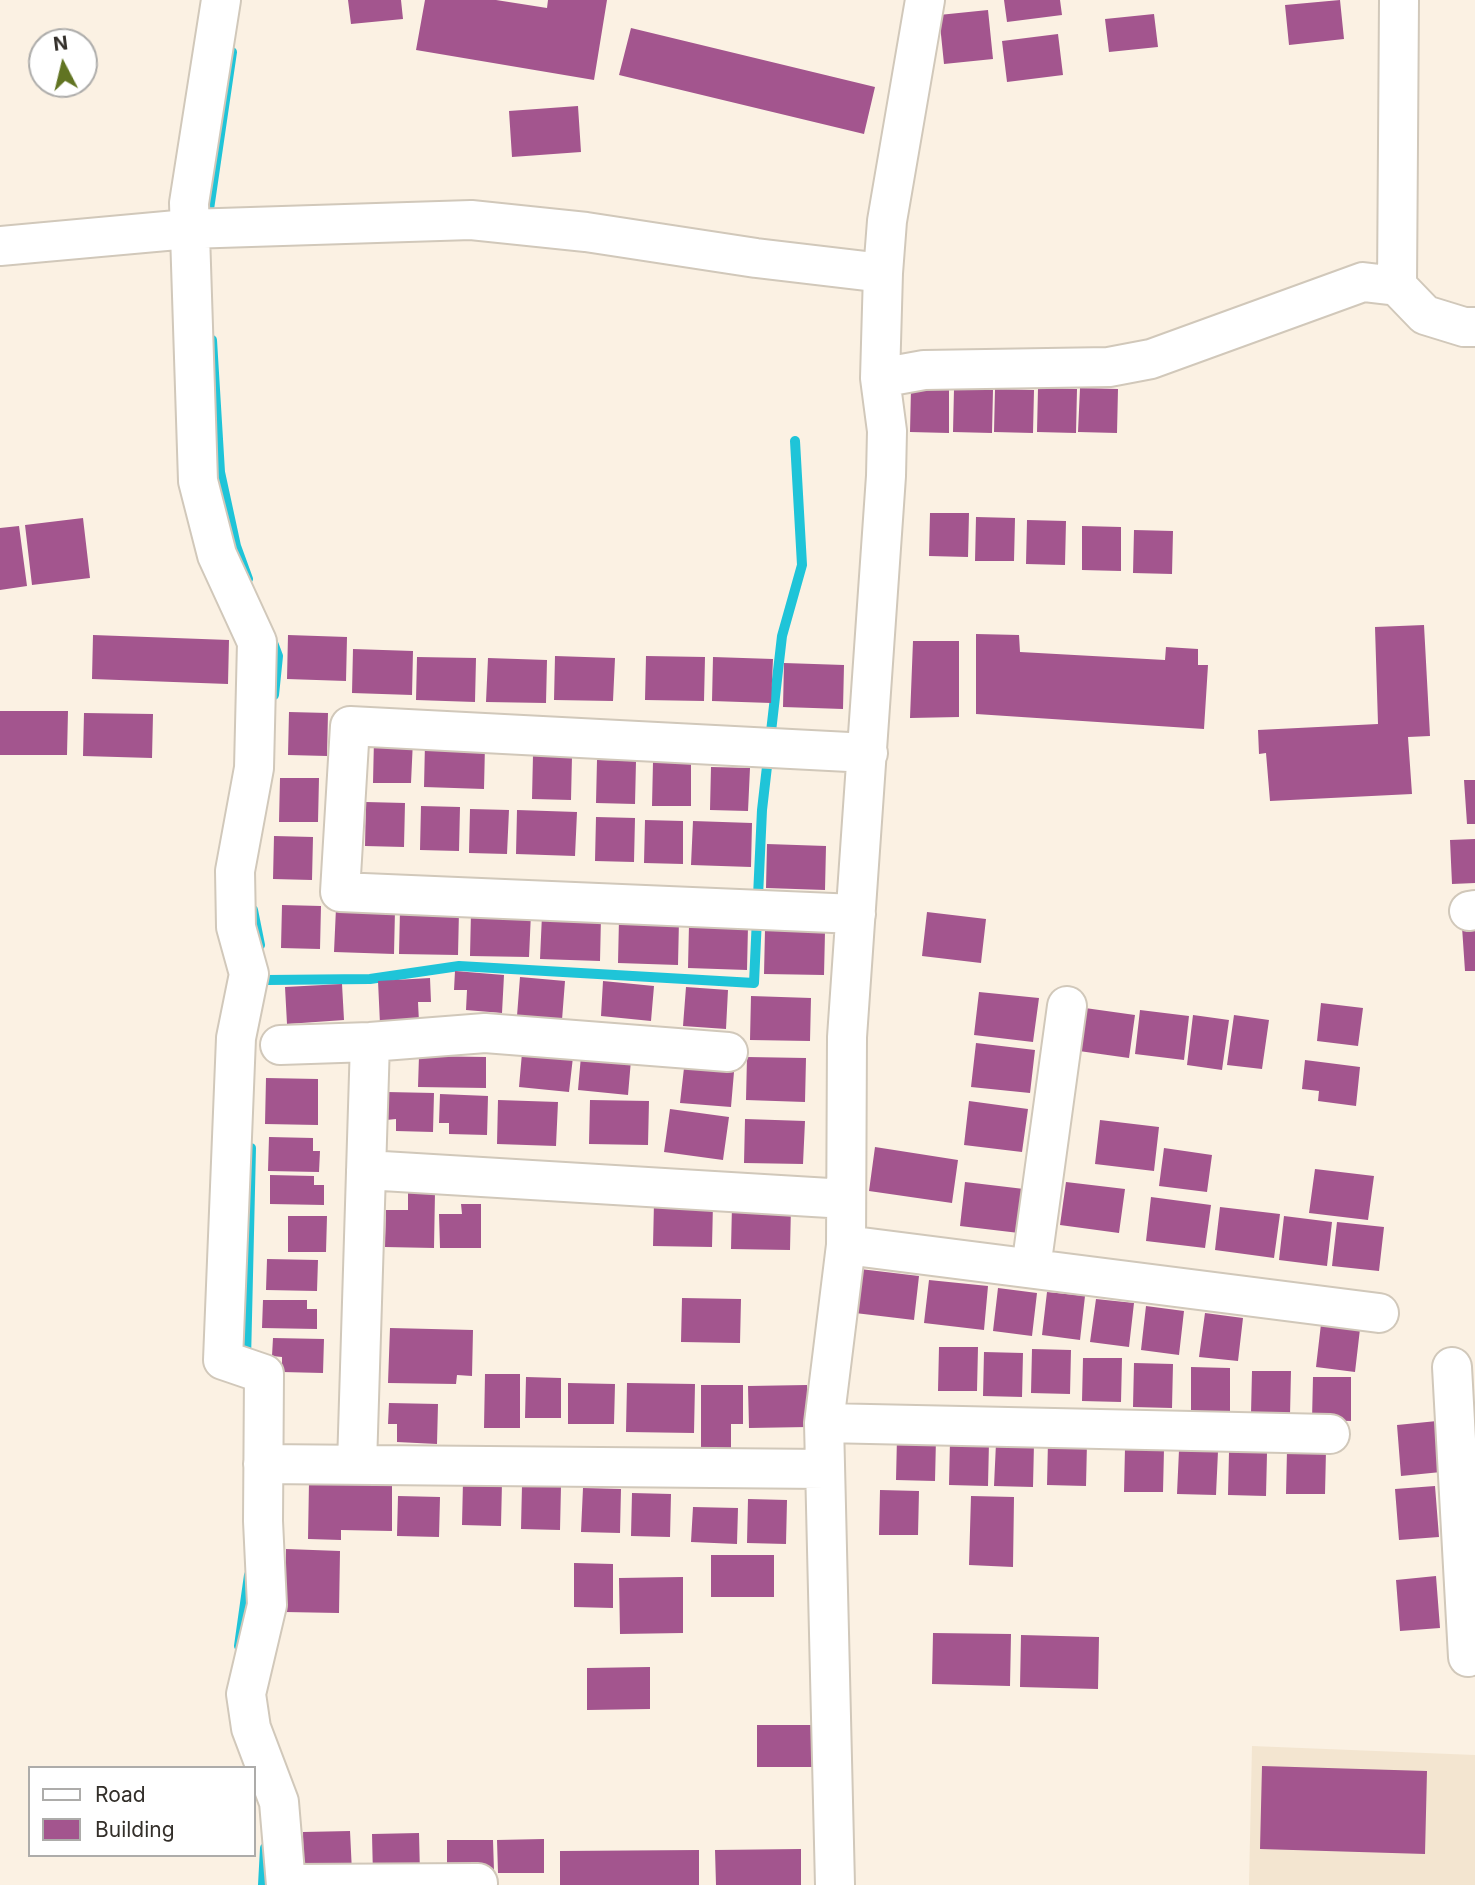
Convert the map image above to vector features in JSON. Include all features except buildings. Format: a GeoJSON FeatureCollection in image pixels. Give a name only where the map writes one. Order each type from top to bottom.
{"type":"FeatureCollection","features":[{"type":"Feature","properties":{"kind":"street"},"geometry":{"type":"LineString","coordinates":[[221,0],[189,203],[188,229],[198,481],[217,555],[257,642],[254,768],[235,871],[236,927],[249,974],[236,1038],[223,1360],[264,1374],[263,1521],[267,1605],[246,1695],[251,1728],[279,1802],[286,1885],[478,1883]]}},
{"type":"Feature","properties":{"kind":"street"},"geometry":{"type":"LineString","coordinates":[[835,1885],[824,1423],[846,1245],[847,1037],[886,476],[887,431],[880,377],[883,272],[887,221],[925,0]]}},
{"type":"Feature","properties":{"kind":"street"},"geometry":{"type":"LineString","coordinates":[[1397,286],[1399,0]]}},
{"type":"Feature","properties":{"kind":"street"},"geometry":{"type":"LineString","coordinates":[[0,246],[188,229],[471,220],[586,232],[756,258],[883,272]]}},
{"type":"Feature","properties":{"kind":"street"},"geometry":{"type":"LineString","coordinates":[[880,377],[924,370],[1109,367],[1151,359],[1363,282],[1397,286],[1425,315],[1464,327],[1475,327]]}},
{"type":"Feature","properties":{"kind":"street"},"geometry":{"type":"LineString","coordinates":[[856,914],[340,892],[350,726],[868,753]]}},
{"type":"Feature","properties":{"kind":"street"},"geometry":{"type":"LineString","coordinates":[[1031,1268],[1067,1006]]}},
{"type":"Feature","properties":{"kind":"street"},"geometry":{"type":"LineString","coordinates":[[280,1045],[370,1042],[485,1032],[728,1052]]}},
{"type":"Feature","properties":{"kind":"street"},"geometry":{"type":"LineString","coordinates":[[357,1465],[370,1042]]}},
{"type":"Feature","properties":{"kind":"street"},"geometry":{"type":"LineString","coordinates":[[366,1170],[846,1199]]}},
{"type":"Feature","properties":{"kind":"street"},"geometry":{"type":"LineString","coordinates":[[846,1245],[1378,1313]]}},
{"type":"Feature","properties":{"kind":"street"},"geometry":{"type":"LineString","coordinates":[[1452,1367],[1466,1464],[1468,1657]]}},
{"type":"Feature","properties":{"kind":"street"},"geometry":{"type":"LineString","coordinates":[[824,1423],[1330,1434]]}},
{"type":"Feature","properties":{"kind":"street"},"geometry":{"type":"LineString","coordinates":[[263,1464],[825,1469]]}},
{"type":"Feature","properties":{"kind":"shaded area"},"geometry":{"type":"Polygon","coordinates":[[[1252,1746],[1475,1755],[1475,1885],[1249,1885],[1252,1746]]]}},
{"type":"Feature","properties":{"kind":"waterway"},"geometry":{"type":"LineString","coordinates":[[207,223],[232,52]]}},
{"type":"Feature","properties":{"kind":"waterway"},"geometry":{"type":"LineString","coordinates":[[212,340],[220,472],[236,546],[248,579]]}},
{"type":"Feature","properties":{"kind":"waterway"},"geometry":{"type":"LineString","coordinates":[[267,980],[370,979],[459,966],[754,983],[762,810],[782,636],[802,565],[795,441]]}},
{"type":"Feature","properties":{"kind":"waterway"},"geometry":{"type":"LineString","coordinates":[[272,640],[278,656],[274,695]]}},
{"type":"Feature","properties":{"kind":"waterway"},"geometry":{"type":"LineString","coordinates":[[253,910],[260,945]]}},
{"type":"Feature","properties":{"kind":"waterway"},"geometry":{"type":"LineString","coordinates":[[246,1360],[251,1148]]}},
{"type":"Feature","properties":{"kind":"waterway"},"geometry":{"type":"LineString","coordinates":[[239,1646],[249,1575]]}},
{"type":"Feature","properties":{"kind":"waterway"},"geometry":{"type":"LineString","coordinates":[[263,1885],[265,1848]]}}]}
